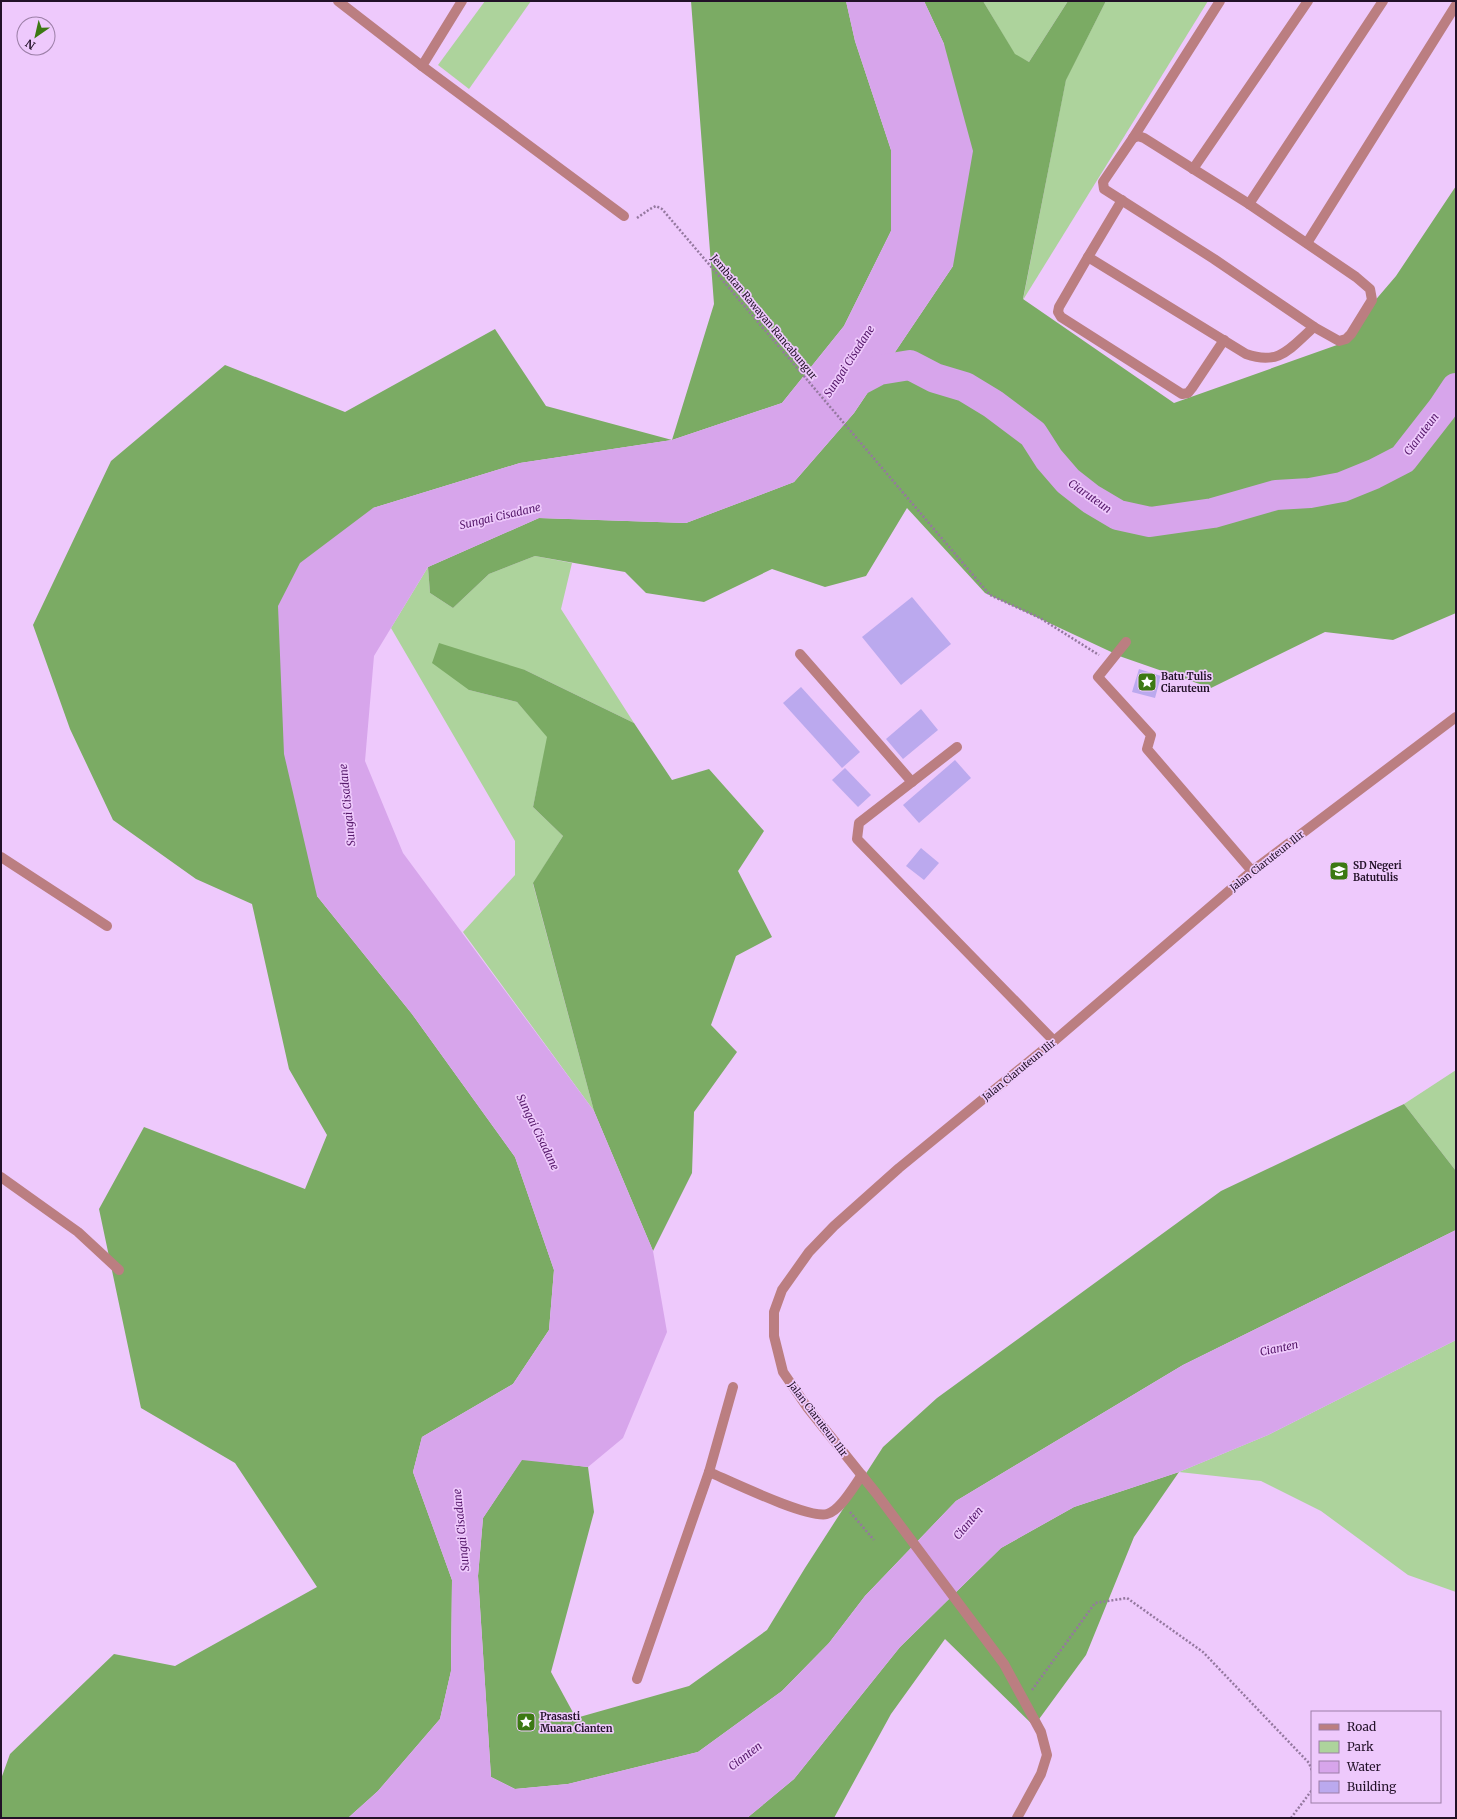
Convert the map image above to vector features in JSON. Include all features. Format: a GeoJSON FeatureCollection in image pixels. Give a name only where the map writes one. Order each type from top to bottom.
{"type":"FeatureCollection","features":[{"type":"Feature","properties":{"kind":"street"},"geometry":{"type":"LineString","coordinates":[[338,1],[422,66],[624,216]]}},
{"type":"Feature","properties":{"kind":"street"},"geometry":{"type":"LineString","coordinates":[[422,66],[462,1]]}},
{"type":"Feature","properties":{"kind":"street"},"geometry":{"type":"LineString","coordinates":[[1133,138],[1138,136],[1144,138],[1249,204],[1356,277],[1370,289],[1372,300],[1351,334],[1346,339],[1339,342],[1104,188],[1103,182],[1133,138],[1220,1]]}},
{"type":"Feature","properties":{"kind":"street"},"geometry":{"type":"LineString","coordinates":[[1249,204],[1383,1]]}},
{"type":"Feature","properties":{"kind":"street"},"geometry":{"type":"LineString","coordinates":[[1194,169],[1305,2]]}},
{"type":"Feature","properties":{"kind":"street"},"geometry":{"type":"LineString","coordinates":[[1307,243],[1456,5]]}},
{"type":"Feature","properties":{"kind":"street"},"geometry":{"type":"LineString","coordinates":[[1122,200],[1059,307],[1058,312],[1062,317],[1182,394],[1188,393],[1192,388],[1224,340]]}},
{"type":"Feature","properties":{"kind":"street"},"geometry":{"type":"LineString","coordinates":[[1088,257],[1246,354],[1260,359],[1274,357],[1287,351],[1314,327]]}},
{"type":"Feature","properties":{"kind":"street"},"geometry":{"type":"LineString","coordinates":[[1126,642],[1098,677],[1151,735],[1147,749],[1252,871]]}},
{"type":"Feature","properties":{"kind":"street"},"geometry":{"type":"LineString","coordinates":[[800,654],[912,782]]}},
{"type":"Feature","properties":{"kind":"street","name":"Jalan Ciaruteun Ilir"},"geometry":{"type":"LineString","coordinates":[[1017,1818],[1041,1774],[1047,1755],[1041,1732],[1004,1664],[876,1494],[807,1406],[783,1372],[774,1336],[774,1312],[782,1290],[809,1252],[834,1226],[899,1168],[1054,1041],[1252,871],[1456,717]]}},
{"type":"Feature","properties":{"kind":"street"},"geometry":{"type":"LineString","coordinates":[[957,747],[859,823],[857,839],[1054,1041]]}},
{"type":"Feature","properties":{"kind":"street"},"geometry":{"type":"LineString","coordinates":[[1,857],[107,926]]}},
{"type":"Feature","properties":{"kind":"street"},"geometry":{"type":"LineString","coordinates":[[1,1177],[78,1232],[118,1270]]}},
{"type":"Feature","properties":{"kind":"street"},"geometry":{"type":"LineString","coordinates":[[638,1679],[709,1472],[733,1387]]}},
{"type":"Feature","properties":{"kind":"street"},"geometry":{"type":"LineString","coordinates":[[709,1472],[782,1504],[820,1514],[828,1514],[842,1503],[862,1476]]}},
{"type":"Feature","properties":{"kind":"path","name":"Jembatan Rawayan Rancabungur"},"geometry":{"type":"LineString","coordinates":[[624,216],[636,220],[656,206],[662,209],[990,595],[1040,618],[1110,662]]}},
{"type":"Feature","properties":{"kind":"path"},"geometry":{"type":"LineString","coordinates":[[842,1503],[874,1540]]}},
{"type":"Feature","properties":{"kind":"path"},"geometry":{"type":"LineString","coordinates":[[1024,1700],[1096,1603],[1126,1598],[1203,1652],[1309,1763],[1311,1768]]}},
{"type":"Feature","properties":{"kind":"path"},"geometry":{"type":"LineString","coordinates":[[1291,1818],[1311,1791]]}},
{"type":"Feature","properties":{"kind":"green space"},"geometry":{"type":"Polygon","coordinates":[[[485,1],[531,1],[469,89],[438,65],[485,1]]]}},
{"type":"Feature","properties":{"kind":"green space"},"geometry":{"type":"Polygon","coordinates":[[[691,1],[846,1],[855,41],[891,150],[891,231],[844,326],[782,403],[672,440],[714,304],[691,1]]]}},
{"type":"Feature","properties":{"kind":"green space"},"geometry":{"type":"Polygon","coordinates":[[[924,1],[983,1],[1015,54],[1029,62],[1068,1],[1106,1],[1066,80],[1023,299],[1174,403],[1337,345],[1396,276],[1456,186],[1456,613],[1393,640],[1325,632],[1211,688],[1122,657],[985,593],[907,508],[866,576],[825,587],[772,569],[704,602],[646,593],[625,572],[535,556],[489,574],[453,608],[430,593],[428,567],[539,518],[686,523],[794,482],[854,413],[953,266],[944,44],[924,1]]]}},
{"type":"Feature","properties":{"kind":"green space"},"geometry":{"type":"Polygon","coordinates":[[[983,1],[1068,1],[1029,62],[1015,55],[983,1]]]}},
{"type":"Feature","properties":{"kind":"green space"},"geometry":{"type":"Polygon","coordinates":[[[1106,1],[1208,1],[1023,300],[1066,79],[1106,1]]]}},
{"type":"Feature","properties":{"kind":"green space"},"geometry":{"type":"Polygon","coordinates":[[[495,329],[546,406],[672,440],[520,463],[373,508],[317,896],[412,1014],[515,1157],[554,1270],[549,1330],[513,1384],[422,1437],[413,1472],[452,1580],[451,1671],[440,1719],[378,1791],[348,1818],[1,1818],[1,1779],[10,1754],[114,1654],[175,1666],[317,1587],[235,1463],[141,1408],[99,1209],[144,1127],[305,1189],[327,1135],[289,1069],[252,904],[196,879],[113,820],[70,729],[33,625],[111,461],[225,365],[345,412],[495,329]]]}},
{"type":"Feature","properties":{"kind":"green space"},"geometry":{"type":"Polygon","coordinates":[[[535,556],[572,563],[561,609],[634,723],[525,670],[469,690],[517,702],[548,737],[533,807],[563,836],[533,884],[594,1111],[463,932],[515,875],[515,841],[391,628],[428,567],[430,593],[453,608],[489,574],[535,556]]]}},
{"type":"Feature","properties":{"kind":"green space"},"geometry":{"type":"Polygon","coordinates":[[[439,643],[525,670],[634,723],[672,780],[709,769],[764,831],[738,871],[772,937],[736,956],[711,1025],[737,1052],[694,1112],[692,1173],[653,1251],[594,1111],[533,883],[563,836],[533,807],[547,737],[517,702],[469,690],[432,663],[439,643]]]}},
{"type":"Feature","properties":{"kind":"green space"},"geometry":{"type":"Polygon","coordinates":[[[1456,1070],[1456,1171],[1404,1104],[1456,1070]]]}},
{"type":"Feature","properties":{"kind":"green space"},"geometry":{"type":"Polygon","coordinates":[[[1404,1104],[1456,1171],[1456,1230],[1183,1365],[956,1501],[865,1596],[829,1643],[782,1691],[698,1752],[568,1784],[515,1789],[491,1777],[478,1576],[483,1518],[522,1459],[588,1467],[594,1512],[551,1672],[576,1718],[689,1686],[767,1630],[883,1447],[937,1398],[1221,1191],[1404,1104]]]}},
{"type":"Feature","properties":{"kind":"green space"},"geometry":{"type":"Polygon","coordinates":[[[1456,1340],[1456,1592],[1408,1575],[1321,1511],[1261,1481],[1179,1472],[1268,1435],[1456,1340]]]}},
{"type":"Feature","properties":{"kind":"green space"},"geometry":{"type":"Polygon","coordinates":[[[1179,1472],[1134,1537],[1086,1655],[1034,1726],[945,1639],[891,1714],[834,1818],[747,1818],[794,1779],[900,1647],[1001,1548],[1074,1507],[1179,1472]]]}},
{"type":"Feature","properties":{"kind":"water"},"geometry":{"type":"Polygon","coordinates":[[[846,1],[924,1],[944,44],[973,151],[953,266],[854,413],[794,482],[686,523],[539,518],[428,567],[374,656],[365,761],[403,853],[594,1111],[653,1251],[667,1332],[623,1438],[588,1467],[522,1460],[483,1518],[478,1576],[491,1777],[515,1789],[568,1784],[698,1752],[782,1691],[829,1643],[865,1596],[956,1501],[1183,1365],[1456,1230],[1456,1340],[1268,1435],[1179,1472],[1074,1507],[1001,1548],[900,1647],[794,1779],[747,1818],[348,1818],[378,1791],[440,1719],[451,1671],[452,1580],[413,1472],[422,1437],[513,1384],[549,1330],[554,1270],[515,1157],[412,1014],[317,896],[284,754],[278,606],[300,563],[373,508],[520,463],[672,440],[782,403],[844,326],[891,231],[891,150],[855,41],[846,1]]]}},
{"type":"Feature","properties":{"kind":"building"},"geometry":{"type":"Polygon","coordinates":[[[912,597],[951,644],[901,685],[862,637],[912,597]]]}},
{"type":"Feature","properties":{"kind":"building"},"geometry":{"type":"Polygon","coordinates":[[[1139,669],[1161,676],[1155,698],[1132,692],[1139,669]]]}},
{"type":"Feature","properties":{"kind":"building"},"geometry":{"type":"Polygon","coordinates":[[[801,687],[860,752],[842,768],[783,703],[801,687]]]}},
{"type":"Feature","properties":{"kind":"building"},"geometry":{"type":"Polygon","coordinates":[[[921,709],[938,730],[903,759],[886,739],[921,709]]]}},
{"type":"Feature","properties":{"kind":"building"},"geometry":{"type":"Polygon","coordinates":[[[955,760],[971,778],[919,823],[903,805],[955,760]]]}},
{"type":"Feature","properties":{"kind":"building"},"geometry":{"type":"Polygon","coordinates":[[[845,768],[871,795],[858,807],[832,780],[845,768]]]}},
{"type":"Feature","properties":{"kind":"building"},"geometry":{"type":"Polygon","coordinates":[[[921,848],[939,863],[924,880],[906,866],[921,848]]]}},
{"type":"Feature","properties":{"kind":"waterway","name":"Ciaruteun"},"geometry":{"type":"LineString","coordinates":[[847,387],[879,370],[910,365],[935,378],[965,387],[993,404],[1033,434],[1049,459],[1068,481],[1091,499],[1118,515],[1150,522],[1213,513],[1276,495],[1310,493],[1342,487],[1374,474],[1403,459],[1442,409],[1456,388]]}},
{"type":"Feature","properties":{"kind":"place","name":"Batu Tulis Ciaruteun"},"geometry":{"type":"Point","coordinates":[1147,682]}},
{"type":"Feature","properties":{"kind":"place","name":"SD Negeri Batutulis"},"geometry":{"type":"Point","coordinates":[1339,871]}},
{"type":"Feature","properties":{"kind":"place","name":"Prasasti Muara Cianten"},"geometry":{"type":"Point","coordinates":[526,1722]}},
{"type":"Feature","properties":{"kind":"water label","name":"Sungai Cisadane"},"geometry":{"type":"Point","coordinates":[849,361]}},
{"type":"Feature","properties":{"kind":"water label","name":"Sungai Cisadane"},"geometry":{"type":"Point","coordinates":[500,516]}},
{"type":"Feature","properties":{"kind":"water label","name":"Sungai Cisadane"},"geometry":{"type":"Point","coordinates":[347,805]}},
{"type":"Feature","properties":{"kind":"water label","name":"Sungai Cisadane"},"geometry":{"type":"Point","coordinates":[538,1132]}},
{"type":"Feature","properties":{"kind":"water label","name":"Cianten"},"geometry":{"type":"Point","coordinates":[1279,1348]}},
{"type":"Feature","properties":{"kind":"water label","name":"Cianten"},"geometry":{"type":"Point","coordinates":[968,1523]}},
{"type":"Feature","properties":{"kind":"water label","name":"Sungai Cisadane"},"geometry":{"type":"Point","coordinates":[461,1530]}},
{"type":"Feature","properties":{"kind":"water label","name":"Cianten"},"geometry":{"type":"Point","coordinates":[745,1756]}}]}
